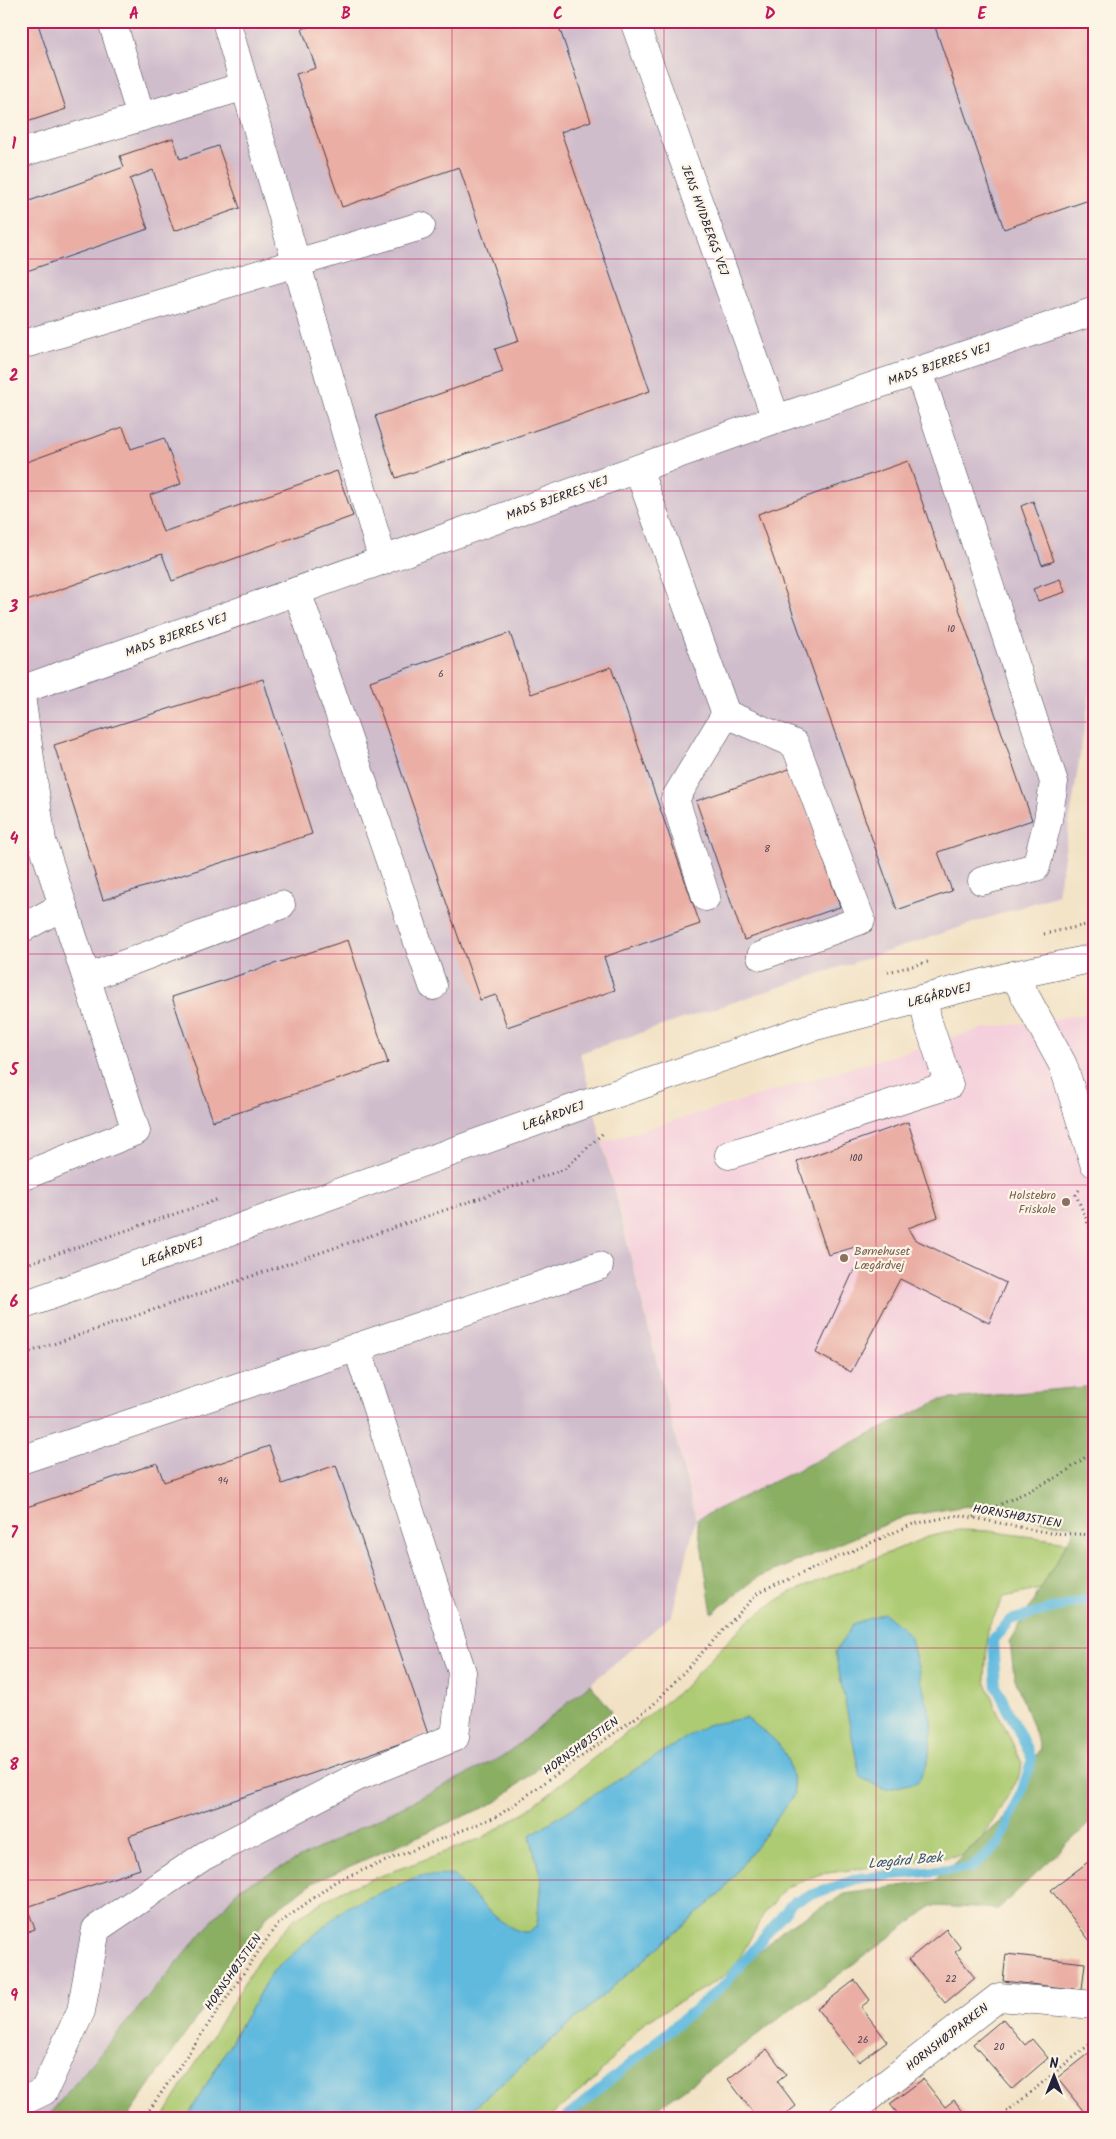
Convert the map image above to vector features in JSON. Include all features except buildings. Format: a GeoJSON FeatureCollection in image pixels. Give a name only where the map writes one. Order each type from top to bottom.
{"type":"FeatureCollection","features":[{"type":"Feature","properties":{"kind":"street"},"geometry":{"type":"LineString","coordinates":[[112,21],[142,117]]}},
{"type":"Feature","properties":{"kind":"street"},"geometry":{"type":"LineString","coordinates":[[226,21],[383,561]]}},
{"type":"Feature","properties":{"kind":"street","name":"JENS HVIDBERGS VEJ"},"geometry":{"type":"LineString","coordinates":[[634,21],[776,419]]}},
{"type":"Feature","properties":{"kind":"street"},"geometry":{"type":"LineString","coordinates":[[21,153],[245,86]]}},
{"type":"Feature","properties":{"kind":"street"},"geometry":{"type":"LineString","coordinates":[[21,345],[421,226]]}},
{"type":"Feature","properties":{"kind":"street","name":"MADS BJERRES VEJ"},"geometry":{"type":"LineString","coordinates":[[21,690],[776,419],[1095,311]]}},
{"type":"Feature","properties":{"kind":"street"},"geometry":{"type":"LineString","coordinates":[[919,371],[1054,782],[1048,820],[1036,867],[982,881]]}},
{"type":"Feature","properties":{"kind":"street"},"geometry":{"type":"LineString","coordinates":[[638,469],[726,714],[795,744],[861,920],[761,956]]}},
{"type":"Feature","properties":{"kind":"street"},"geometry":{"type":"LineString","coordinates":[[297,591],[433,986]]}},
{"type":"Feature","properties":{"kind":"street"},"geometry":{"type":"LineString","coordinates":[[21,696],[29,813],[42,841],[136,1131],[21,1177]]}},
{"type":"Feature","properties":{"kind":"street"},"geometry":{"type":"LineString","coordinates":[[706,897],[675,800],[726,714]]}},
{"type":"Feature","properties":{"kind":"street"},"geometry":{"type":"LineString","coordinates":[[87,978],[281,905]]}},
{"type":"Feature","properties":{"kind":"street"},"geometry":{"type":"LineString","coordinates":[[21,929],[63,906]]}},
{"type":"Feature","properties":{"kind":"street","name":"LÆGÅRDVEJ"},"geometry":{"type":"LineString","coordinates":[[21,1306],[583,1105],[812,1027],[1014,975],[1095,958]]}},
{"type":"Feature","properties":{"kind":"street"},"geometry":{"type":"LineString","coordinates":[[1014,975],[1063,1065],[1094,1163]]}},
{"type":"Feature","properties":{"kind":"street"},"geometry":{"type":"LineString","coordinates":[[729,1155],[950,1085],[928,1022],[923,999]]}},
{"type":"Feature","properties":{"kind":"street"},"geometry":{"type":"LineString","coordinates":[[21,1460],[599,1266]]}},
{"type":"Feature","properties":{"kind":"street"},"geometry":{"type":"LineString","coordinates":[[21,2102],[44,2090],[81,2011],[96,1929],[204,1856],[358,1776],[455,1738],[462,1672],[356,1347]]}},
{"type":"Feature","properties":{"kind":"street","name":"HORNSHØJPARKEN"},"geometry":{"type":"LineString","coordinates":[[842,2118],[998,1997],[1095,2005]]}},
{"type":"Feature","properties":{"kind":"path"},"geometry":{"type":"LineString","coordinates":[[1065,929],[1095,923]]}},
{"type":"Feature","properties":{"kind":"path"},"geometry":{"type":"LineString","coordinates":[[21,1355],[565,1169],[605,1131]]}},
{"type":"Feature","properties":{"kind":"path"},"geometry":{"type":"LineString","coordinates":[[1094,1163],[1076,1195],[1095,1240]]}},
{"type":"Feature","properties":{"kind":"path"},"geometry":{"type":"LineString","coordinates":[[974,1518],[1003,1502],[1060,1476],[1095,1450]]}},
{"type":"Feature","properties":{"kind":"path","name":"HORNSHØJSTIEN"},"geometry":{"type":"LineString","coordinates":[[144,2118],[276,1926],[336,1881],[498,1816],[652,1706],[758,1593],[913,1524],[959,1515],[1050,1532],[1095,1535]]}},
{"type":"Feature","properties":{"kind":"path"},"geometry":{"type":"LineString","coordinates":[[999,2118],[1095,2040]]}},
{"type":"Feature","properties":{"kind":"shaded area"},"geometry":{"type":"Polygon","coordinates":[[[21,21],[1095,21],[1095,660],[1058,895],[580,1053],[696,1519],[672,1615],[507,1754],[240,1888],[46,2118],[21,2118],[21,21]]]}},
{"type":"Feature","properties":{"kind":"shaded area","name":"Børnehuset Lægårdvej"},"geometry":{"type":"Polygon","coordinates":[[[1095,1013],[1095,1386],[940,1400],[697,1519],[603,1142],[981,1029],[1095,1013]]]}},
{"type":"Feature","properties":{"kind":"green space"},"geometry":{"type":"Polygon","coordinates":[[[1095,1386],[1095,1818],[998,1909],[932,1906],[644,2118],[566,2118],[788,1926],[845,1894],[934,1881],[1008,1815],[1040,1748],[1014,1676],[1010,1642],[1076,1527],[967,1506],[906,1516],[757,1578],[712,1613],[697,1519],[940,1400],[1095,1386]]]}},
{"type":"Feature","properties":{"kind":"green space"},"geometry":{"type":"Polygon","coordinates":[[[959,1530],[988,1531],[1068,1542],[1041,1589],[1004,1597],[988,1628],[985,1680],[998,1713],[1022,1763],[1018,1779],[983,1837],[963,1855],[820,1874],[785,1888],[763,1915],[737,1963],[720,1979],[644,2022],[595,2079],[548,2118],[462,2118],[721,1893],[530,1835],[541,1879],[537,1926],[523,1932],[504,1924],[453,1875],[271,1973],[187,2118],[163,2118],[260,1957],[294,1919],[343,1890],[482,1838],[525,1812],[682,1689],[746,1622],[787,1594],[927,1537],[959,1530]]]}},
{"type":"Feature","properties":{"kind":"green space"},"geometry":{"type":"Polygon","coordinates":[[[590,1684],[612,1711],[496,1802],[314,1882],[269,1914],[127,2118],[46,2118],[240,1888],[507,1754],[590,1684]]]}},
{"type":"Feature","properties":{"kind":"water"},"geometry":{"type":"Polygon","coordinates":[[[884,1613],[910,1635],[933,1727],[928,1762],[918,1782],[885,1790],[860,1777],[835,1652],[853,1624],[884,1613]]]}},
{"type":"Feature","properties":{"kind":"water"},"geometry":{"type":"Polygon","coordinates":[[[745,1718],[768,1734],[782,1749],[790,1767],[795,1794],[721,1893],[462,2118],[187,2118],[271,1973],[345,1908],[419,1876],[453,1875],[504,1923],[523,1932],[529,1931],[537,1926],[541,1879],[530,1835],[706,1725],[745,1718]]]}},
{"type":"Feature","properties":{"kind":"waterway","name":"Lægård Bæk"},"geometry":{"type":"LineString","coordinates":[[565,2118],[725,1984],[794,1901],[859,1878],[971,1868],[999,1844],[1022,1790],[1032,1759],[996,1686],[993,1640],[1010,1620],[1095,1597]]}},
{"type":"Feature","properties":{"kind":"place","name":"Holstebro Friskole"},"geometry":{"type":"Point","coordinates":[1066,1202]}},
{"type":"Feature","properties":{"kind":"place","name":"Børnehuset Lægårdvej"},"geometry":{"type":"Point","coordinates":[844,1258]}}]}
